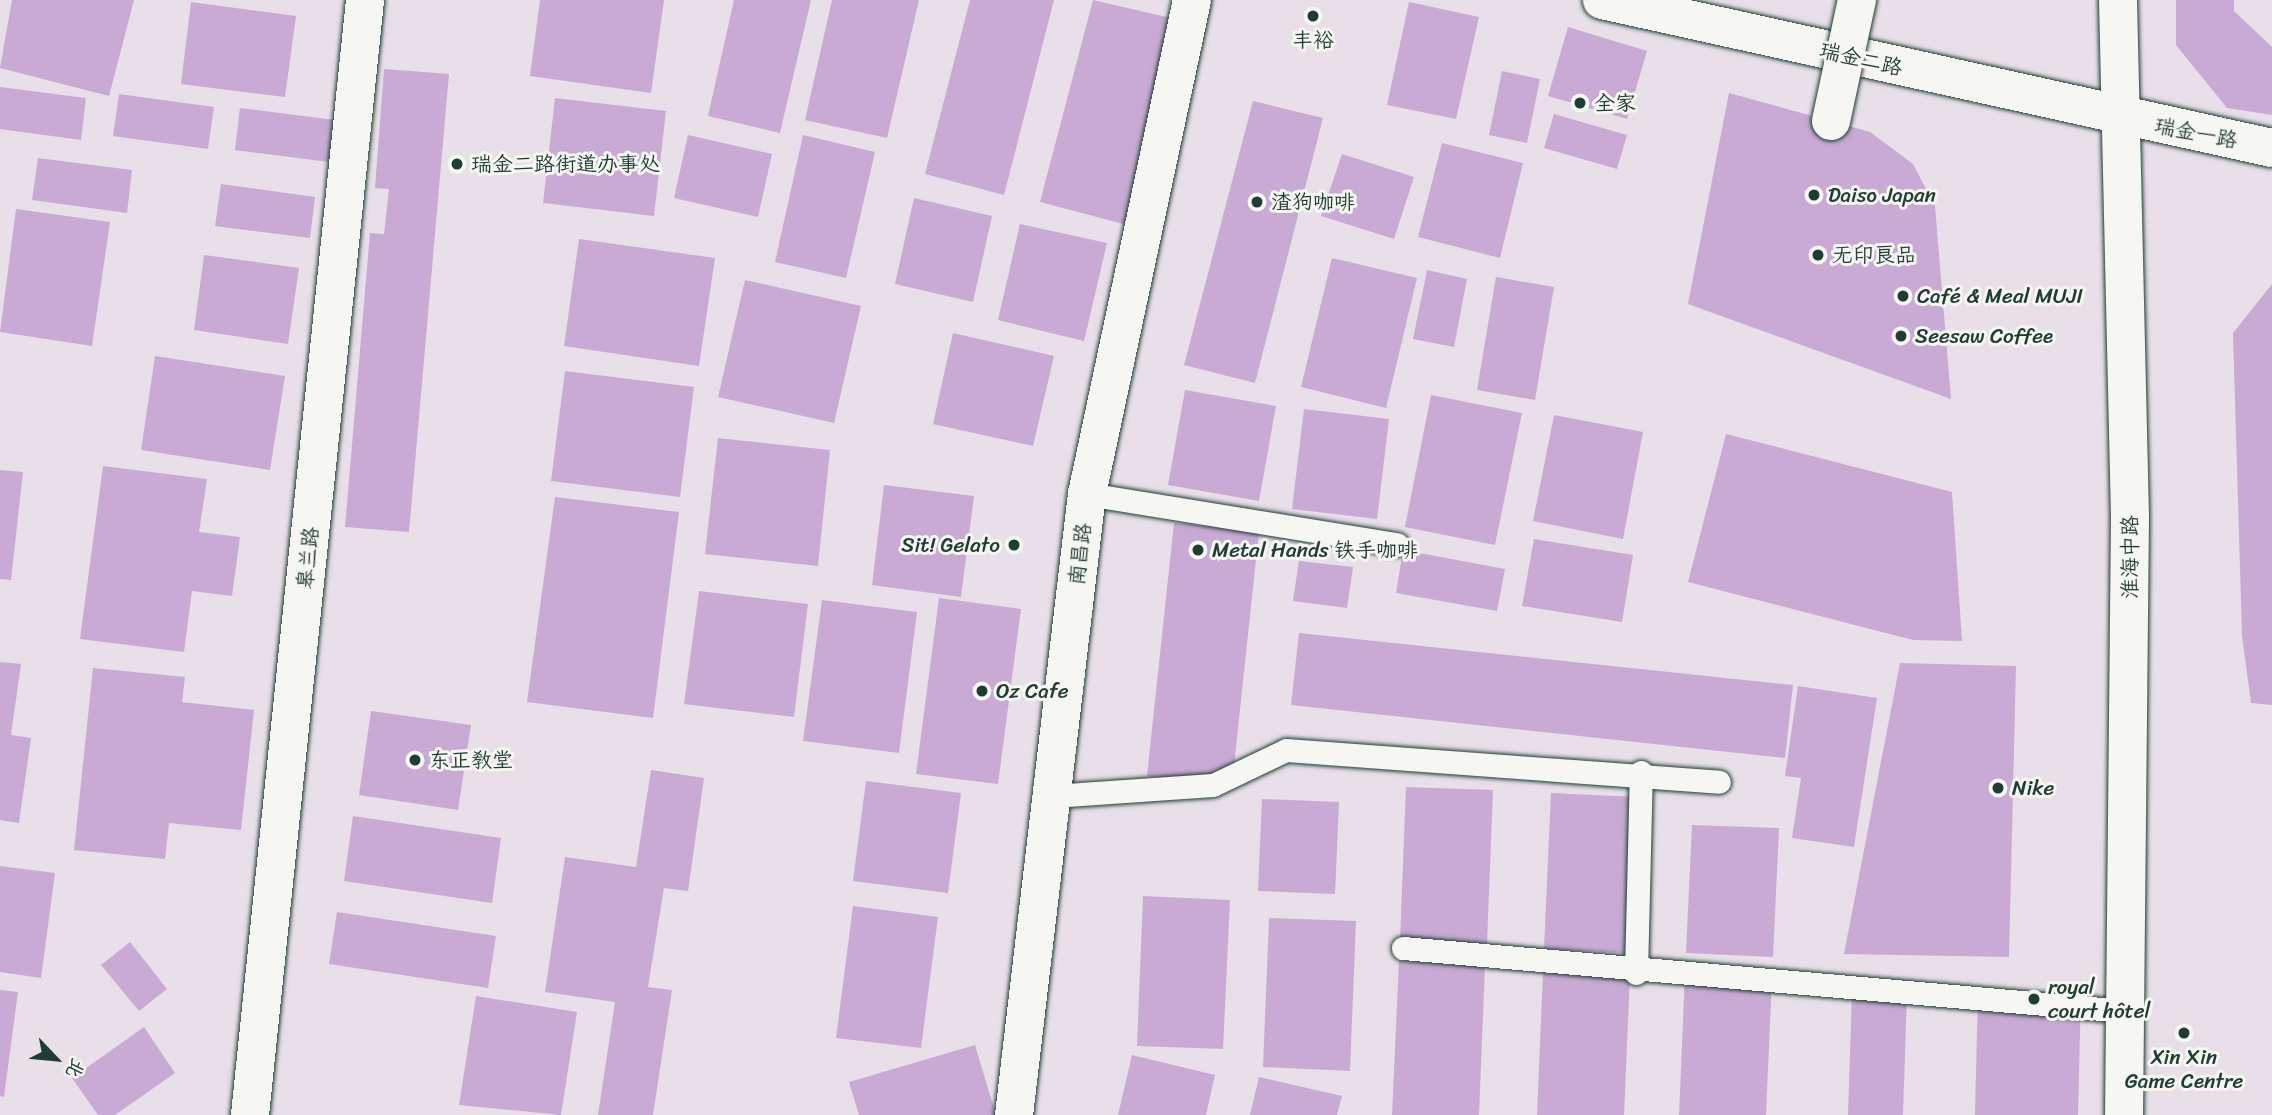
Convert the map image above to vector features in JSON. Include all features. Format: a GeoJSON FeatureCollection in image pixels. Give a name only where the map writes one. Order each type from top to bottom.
{"type":"FeatureCollection","features":[{"type":"Feature","properties":{"kind":"street","name":"皋兰路"},"geometry":{"type":"LineString","coordinates":[[250,1115],[365,0]]}},
{"type":"Feature","properties":{"kind":"street","name":"南昌路"},"geometry":{"type":"LineString","coordinates":[[1014,1115],[1087,494],[1192,0]]}},
{"type":"Feature","properties":{"kind":"street","name":"瑞金二路"},"geometry":{"type":"LineString","coordinates":[[1602,0],[2119,117]]}},
{"type":"Feature","properties":{"kind":"street"},"geometry":{"type":"LineString","coordinates":[[1830,121],[1857,0]]}},
{"type":"Feature","properties":{"kind":"street","name":"淮海中路"},"geometry":{"type":"LineString","coordinates":[[2118,0],[2130,516],[2123,1115]]}},
{"type":"Feature","properties":{"kind":"street","name":"瑞金一路"},"geometry":{"type":"LineString","coordinates":[[2119,117],[2272,148]]}},
{"type":"Feature","properties":{"kind":"lane"},"geometry":{"type":"LineString","coordinates":[[1087,494],[1397,544]]}},
{"type":"Feature","properties":{"kind":"lane"},"geometry":{"type":"LineString","coordinates":[[1052,796],[1213,785],[1286,750],[1642,772],[1718,782]]}},
{"type":"Feature","properties":{"kind":"lane"},"geometry":{"type":"LineString","coordinates":[[1636,973],[1642,772]]}},
{"type":"Feature","properties":{"kind":"lane"},"geometry":{"type":"LineString","coordinates":[[1403,948],[1636,973],[2124,1011]]}},
{"type":"Feature","properties":{"kind":"building"},"geometry":{"type":"Polygon","coordinates":[[[12,0],[134,0],[109,96],[0,68],[12,0]]]}},
{"type":"Feature","properties":{"kind":"building"},"geometry":{"type":"Polygon","coordinates":[[[540,0],[664,0],[651,93],[530,76],[540,0]]]}},
{"type":"Feature","properties":{"kind":"building"},"geometry":{"type":"Polygon","coordinates":[[[734,0],[811,0],[780,133],[708,116],[734,0]]]}},
{"type":"Feature","properties":{"kind":"building"},"geometry":{"type":"Polygon","coordinates":[[[832,0],[919,0],[887,138],[805,120],[832,0]]]}},
{"type":"Feature","properties":{"kind":"building"},"geometry":{"type":"Polygon","coordinates":[[[970,0],[1054,0],[1004,195],[925,174],[970,0]]]}},
{"type":"Feature","properties":{"kind":"building"},"geometry":{"type":"Polygon","coordinates":[[[1093,0],[1188,22],[1135,227],[1040,202],[1093,0]]]}},
{"type":"Feature","properties":{"kind":"building"},"geometry":{"type":"Polygon","coordinates":[[[2176,0],[2234,0],[2234,11],[2272,47],[2272,115],[2227,108],[2176,45],[2176,0]]]}},
{"type":"Feature","properties":{"kind":"building"},"geometry":{"type":"Polygon","coordinates":[[[191,2],[296,16],[285,97],[181,84],[191,2]]]}},
{"type":"Feature","properties":{"kind":"building"},"geometry":{"type":"Polygon","coordinates":[[[1409,2],[1479,17],[1456,119],[1387,105],[1409,2]]]}},
{"type":"Feature","properties":{"kind":"building"},"geometry":{"type":"Polygon","coordinates":[[[1568,27],[1647,51],[1627,119],[1548,96],[1568,27]]]}},
{"type":"Feature","properties":{"kind":"building"},"geometry":{"type":"Polygon","coordinates":[[[384,69],[449,74],[409,532],[345,527],[370,233],[384,234],[389,189],[375,188],[384,69]]]}},
{"type":"Feature","properties":{"kind":"building"},"geometry":{"type":"Polygon","coordinates":[[[1502,71],[1540,79],[1527,143],[1489,135],[1502,71]]]}},
{"type":"Feature","properties":{"kind":"building"},"geometry":{"type":"Polygon","coordinates":[[[0,87],[86,98],[81,140],[0,129],[0,87]]]}},
{"type":"Feature","properties":{"kind":"building","name":"无印良品"},"geometry":{"type":"Polygon","coordinates":[[[1729,93],[1870,132],[1913,164],[1935,206],[1951,399],[1688,304],[1729,93]]]}},
{"type":"Feature","properties":{"kind":"building"},"geometry":{"type":"Polygon","coordinates":[[[119,94],[214,107],[208,149],[113,136],[119,94]]]}},
{"type":"Feature","properties":{"kind":"building"},"geometry":{"type":"Polygon","coordinates":[[[555,98],[666,111],[654,216],[543,203],[555,98]]]}},
{"type":"Feature","properties":{"kind":"building"},"geometry":{"type":"Polygon","coordinates":[[[1253,101],[1323,118],[1255,383],[1184,365],[1253,101]]]}},
{"type":"Feature","properties":{"kind":"building"},"geometry":{"type":"Polygon","coordinates":[[[240,108],[335,120],[329,162],[235,150],[240,108]]]}},
{"type":"Feature","properties":{"kind":"building"},"geometry":{"type":"Polygon","coordinates":[[[1554,114],[1627,135],[1617,169],[1544,148],[1554,114]]]}},
{"type":"Feature","properties":{"kind":"building"},"geometry":{"type":"Polygon","coordinates":[[[688,135],[772,154],[758,217],[674,198],[688,135]]]}},
{"type":"Feature","properties":{"kind":"building"},"geometry":{"type":"Polygon","coordinates":[[[803,135],[875,152],[846,278],[775,262],[803,135]]]}},
{"type":"Feature","properties":{"kind":"building"},"geometry":{"type":"Polygon","coordinates":[[[1442,143],[1523,163],[1500,258],[1418,237],[1442,143]]]}},
{"type":"Feature","properties":{"kind":"building"},"geometry":{"type":"Polygon","coordinates":[[[1342,154],[1414,177],[1394,239],[1321,216],[1342,154]]]}},
{"type":"Feature","properties":{"kind":"building"},"geometry":{"type":"Polygon","coordinates":[[[38,158],[132,170],[127,213],[32,200],[38,158]]]}},
{"type":"Feature","properties":{"kind":"building"},"geometry":{"type":"Polygon","coordinates":[[[221,184],[315,197],[310,238],[215,226],[221,184]]]}},
{"type":"Feature","properties":{"kind":"building"},"geometry":{"type":"Polygon","coordinates":[[[914,198],[992,216],[973,302],[895,284],[914,198]]]}},
{"type":"Feature","properties":{"kind":"building"},"geometry":{"type":"Polygon","coordinates":[[[16,209],[110,222],[92,346],[0,332],[16,209]]]}},
{"type":"Feature","properties":{"kind":"building"},"geometry":{"type":"Polygon","coordinates":[[[1020,224],[1107,243],[1084,341],[998,320],[1020,224]]]}},
{"type":"Feature","properties":{"kind":"building"},"geometry":{"type":"Polygon","coordinates":[[[579,239],[715,258],[699,366],[564,346],[579,239]]]}},
{"type":"Feature","properties":{"kind":"building"},"geometry":{"type":"Polygon","coordinates":[[[204,255],[299,268],[288,344],[194,330],[204,255]]]}},
{"type":"Feature","properties":{"kind":"building"},"geometry":{"type":"Polygon","coordinates":[[[1332,258],[1417,278],[1386,408],[1301,387],[1332,258]]]}},
{"type":"Feature","properties":{"kind":"building"},"geometry":{"type":"Polygon","coordinates":[[[1427,270],[1467,279],[1454,347],[1413,339],[1427,270]]]}},
{"type":"Feature","properties":{"kind":"building"},"geometry":{"type":"Polygon","coordinates":[[[1496,277],[1554,287],[1535,400],[1477,390],[1496,277]]]}},
{"type":"Feature","properties":{"kind":"building"},"geometry":{"type":"Polygon","coordinates":[[[745,280],[861,306],[834,423],[718,397],[745,280]]]}},
{"type":"Feature","properties":{"kind":"building"},"geometry":{"type":"Polygon","coordinates":[[[2272,284],[2272,705],[2251,703],[2242,636],[2233,333],[2272,284]]]}},
{"type":"Feature","properties":{"kind":"building"},"geometry":{"type":"Polygon","coordinates":[[[953,333],[1054,356],[1033,446],[933,424],[953,333]]]}},
{"type":"Feature","properties":{"kind":"building"},"geometry":{"type":"Polygon","coordinates":[[[155,356],[285,376],[270,470],[141,450],[155,356]]]}},
{"type":"Feature","properties":{"kind":"building"},"geometry":{"type":"Polygon","coordinates":[[[565,371],[694,387],[680,497],[551,481],[565,371]]]}},
{"type":"Feature","properties":{"kind":"building"},"geometry":{"type":"Polygon","coordinates":[[[1185,390],[1276,406],[1259,501],[1168,485],[1185,390]]]}},
{"type":"Feature","properties":{"kind":"building"},"geometry":{"type":"Polygon","coordinates":[[[1431,395],[1522,413],[1495,545],[1405,527],[1431,395]]]}},
{"type":"Feature","properties":{"kind":"building"},"geometry":{"type":"Polygon","coordinates":[[[1304,409],[1389,419],[1377,519],[1292,509],[1304,409]]]}},
{"type":"Feature","properties":{"kind":"building"},"geometry":{"type":"Polygon","coordinates":[[[1554,415],[1643,432],[1623,539],[1533,521],[1554,415]]]}},
{"type":"Feature","properties":{"kind":"building"},"geometry":{"type":"Polygon","coordinates":[[[1726,434],[1952,492],[1962,641],[1913,640],[1688,582],[1726,434]]]}},
{"type":"Feature","properties":{"kind":"building"},"geometry":{"type":"Polygon","coordinates":[[[718,438],[830,450],[818,566],[705,554],[718,438]]]}},
{"type":"Feature","properties":{"kind":"building"},"geometry":{"type":"Polygon","coordinates":[[[103,466],[207,479],[199,532],[240,537],[232,596],[192,591],[184,652],[80,639],[103,466]]]}},
{"type":"Feature","properties":{"kind":"building"},"geometry":{"type":"Polygon","coordinates":[[[0,470],[23,472],[11,580],[0,579],[0,470]]]}},
{"type":"Feature","properties":{"kind":"building"},"geometry":{"type":"Polygon","coordinates":[[[884,485],[974,496],[961,597],[872,585],[884,485]]]}},
{"type":"Feature","properties":{"kind":"building"},"geometry":{"type":"Polygon","coordinates":[[[555,497],[679,512],[653,718],[527,702],[555,497]]]}},
{"type":"Feature","properties":{"kind":"building"},"geometry":{"type":"Polygon","coordinates":[[[1174,523],[1259,531],[1232,785],[1147,776],[1174,523]]]}},
{"type":"Feature","properties":{"kind":"building"},"geometry":{"type":"Polygon","coordinates":[[[1534,539],[1633,555],[1622,622],[1522,606],[1534,539]]]}},
{"type":"Feature","properties":{"kind":"building"},"geometry":{"type":"Polygon","coordinates":[[[1403,550],[1505,569],[1497,611],[1396,593],[1403,550]]]}},
{"type":"Feature","properties":{"kind":"building"},"geometry":{"type":"Polygon","coordinates":[[[1299,561],[1353,567],[1347,608],[1293,601],[1299,561]]]}},
{"type":"Feature","properties":{"kind":"building"},"geometry":{"type":"Polygon","coordinates":[[[699,591],[808,604],[794,717],[684,704],[699,591]]]}},
{"type":"Feature","properties":{"kind":"building"},"geometry":{"type":"Polygon","coordinates":[[[939,598],[1021,609],[998,784],[916,774],[939,598]]]}},
{"type":"Feature","properties":{"kind":"building"},"geometry":{"type":"Polygon","coordinates":[[[822,600],[917,612],[899,753],[803,741],[822,600]]]}},
{"type":"Feature","properties":{"kind":"building"},"geometry":{"type":"Polygon","coordinates":[[[1299,633],[1793,685],[1785,758],[1291,705],[1299,633]]]}},
{"type":"Feature","properties":{"kind":"building"},"geometry":{"type":"Polygon","coordinates":[[[0,662],[21,664],[11,735],[31,738],[19,823],[0,820],[0,662]]]}},
{"type":"Feature","properties":{"kind":"building"},"geometry":{"type":"Polygon","coordinates":[[[1900,663],[2016,666],[2009,957],[1844,954],[1900,663]]]}},
{"type":"Feature","properties":{"kind":"building"},"geometry":{"type":"Polygon","coordinates":[[[93,668],[185,677],[182,702],[254,710],[241,830],[169,823],[165,859],[74,850],[93,668]]]}},
{"type":"Feature","properties":{"kind":"building"},"geometry":{"type":"Polygon","coordinates":[[[1798,686],[1877,698],[1854,847],[1792,838],[1801,778],[1785,776],[1798,686]]]}},
{"type":"Feature","properties":{"kind":"building","name":"东正教堂"},"geometry":{"type":"Polygon","coordinates":[[[371,711],[471,725],[458,810],[359,795],[371,711]]]}},
{"type":"Feature","properties":{"kind":"building"},"geometry":{"type":"Polygon","coordinates":[[[651,770],[704,778],[688,891],[664,888],[648,987],[672,990],[653,1115],[598,1115],[615,1002],[545,992],[565,857],[636,867],[651,770]]]}},
{"type":"Feature","properties":{"kind":"building"},"geometry":{"type":"Polygon","coordinates":[[[866,781],[961,793],[948,893],[853,881],[866,781]]]}},
{"type":"Feature","properties":{"kind":"building"},"geometry":{"type":"Polygon","coordinates":[[[1406,787],[1493,790],[1487,943],[1400,940],[1406,787]]]}},
{"type":"Feature","properties":{"kind":"building"},"geometry":{"type":"Polygon","coordinates":[[[1551,793],[1637,797],[1630,953],[1544,949],[1551,793]]]}},
{"type":"Feature","properties":{"kind":"building"},"geometry":{"type":"Polygon","coordinates":[[[1262,799],[1339,802],[1335,894],[1258,891],[1262,799]]]}},
{"type":"Feature","properties":{"kind":"building"},"geometry":{"type":"Polygon","coordinates":[[[353,816],[501,838],[492,903],[344,881],[353,816]]]}},
{"type":"Feature","properties":{"kind":"building"},"geometry":{"type":"Polygon","coordinates":[[[1692,825],[1779,828],[1773,957],[1686,953],[1692,825]]]}},
{"type":"Feature","properties":{"kind":"building"},"geometry":{"type":"Polygon","coordinates":[[[0,866],[55,873],[41,978],[0,972],[0,866]]]}},
{"type":"Feature","properties":{"kind":"building"},"geometry":{"type":"Polygon","coordinates":[[[1143,896],[1230,900],[1223,1049],[1137,1046],[1143,896]]]}},
{"type":"Feature","properties":{"kind":"building"},"geometry":{"type":"Polygon","coordinates":[[[853,906],[938,917],[921,1048],[836,1038],[853,906]]]}},
{"type":"Feature","properties":{"kind":"building"},"geometry":{"type":"Polygon","coordinates":[[[337,912],[496,936],[488,988],[329,964],[337,912]]]}},
{"type":"Feature","properties":{"kind":"building"},"geometry":{"type":"Polygon","coordinates":[[[1269,918],[1356,921],[1350,1071],[1263,1067],[1269,918]]]}},
{"type":"Feature","properties":{"kind":"building"},"geometry":{"type":"Polygon","coordinates":[[[130,942],[167,989],[139,1011],[101,965],[130,942]]]}},
{"type":"Feature","properties":{"kind":"building"},"geometry":{"type":"Polygon","coordinates":[[[1399,961],[1485,965],[1479,1115],[1392,1115],[1399,961]]]}},
{"type":"Feature","properties":{"kind":"building"},"geometry":{"type":"Polygon","coordinates":[[[1543,972],[1630,975],[1624,1115],[1537,1115],[1543,972]]]}},
{"type":"Feature","properties":{"kind":"building"},"geometry":{"type":"Polygon","coordinates":[[[1685,975],[1772,979],[1766,1115],[1679,1115],[1685,975]]]}},
{"type":"Feature","properties":{"kind":"building"},"geometry":{"type":"Polygon","coordinates":[[[0,990],[18,992],[4,1097],[0,1096],[0,990]]]}},
{"type":"Feature","properties":{"kind":"building"},"geometry":{"type":"Polygon","coordinates":[[[1852,991],[1907,992],[1903,1115],[1848,1115],[1852,991]]]}},
{"type":"Feature","properties":{"kind":"building"},"geometry":{"type":"Polygon","coordinates":[[[1978,991],[2081,992],[2078,1115],[1975,1115],[1978,991]]]}},
{"type":"Feature","properties":{"kind":"building"},"geometry":{"type":"Polygon","coordinates":[[[476,996],[577,1012],[561,1115],[459,1105],[476,996]]]}},
{"type":"Feature","properties":{"kind":"building"},"geometry":{"type":"Polygon","coordinates":[[[144,1027],[175,1073],[115,1115],[98,1115],[72,1078],[144,1027]]]}},
{"type":"Feature","properties":{"kind":"building"},"geometry":{"type":"Polygon","coordinates":[[[975,1045],[996,1115],[859,1115],[849,1082],[975,1045]]]}},
{"type":"Feature","properties":{"kind":"building"},"geometry":{"type":"Polygon","coordinates":[[[1132,1055],[1215,1075],[1206,1115],[1118,1115],[1132,1055]]]}},
{"type":"Feature","properties":{"kind":"building"},"geometry":{"type":"Polygon","coordinates":[[[1259,1077],[1342,1096],[1337,1115],[1250,1115],[1259,1077]]]}},
{"type":"Feature","properties":{"kind":"place","name":"丰裕"},"geometry":{"type":"Point","coordinates":[1313,16]}},
{"type":"Feature","properties":{"kind":"place","name":"全家"},"geometry":{"type":"Point","coordinates":[1580,103]}},
{"type":"Feature","properties":{"kind":"place","name":"瑞金二路街道办事处"},"geometry":{"type":"Point","coordinates":[457,164]}},
{"type":"Feature","properties":{"kind":"place","name":"Daiso Japan"},"geometry":{"type":"Point","coordinates":[1814,195]}},
{"type":"Feature","properties":{"kind":"place","name":"渣狗咖啡"},"geometry":{"type":"Point","coordinates":[1257,202]}},
{"type":"Feature","properties":{"kind":"place","name":"无印良品"},"geometry":{"type":"Point","coordinates":[1818,255]}},
{"type":"Feature","properties":{"kind":"place","name":"Café & Meal MUJI"},"geometry":{"type":"Point","coordinates":[1903,296]}},
{"type":"Feature","properties":{"kind":"place","name":"Seesaw Coffee"},"geometry":{"type":"Point","coordinates":[1901,336]}},
{"type":"Feature","properties":{"kind":"place","name":"Sit! Gelato"},"geometry":{"type":"Point","coordinates":[1014,545]}},
{"type":"Feature","properties":{"kind":"place","name":"Metal Hands 铁手咖啡"},"geometry":{"type":"Point","coordinates":[1198,550]}},
{"type":"Feature","properties":{"kind":"place","name":"Oz Cafe"},"geometry":{"type":"Point","coordinates":[982,691]}},
{"type":"Feature","properties":{"kind":"place","name":"东正教堂"},"geometry":{"type":"Point","coordinates":[415,760]}},
{"type":"Feature","properties":{"kind":"place","name":"Nike"},"geometry":{"type":"Point","coordinates":[1998,788]}},
{"type":"Feature","properties":{"kind":"place","name":"royal court hôtel"},"geometry":{"type":"Point","coordinates":[2034,999]}},
{"type":"Feature","properties":{"kind":"place","name":"Xin Xin Game Centre"},"geometry":{"type":"Point","coordinates":[2184,1033]}}]}
